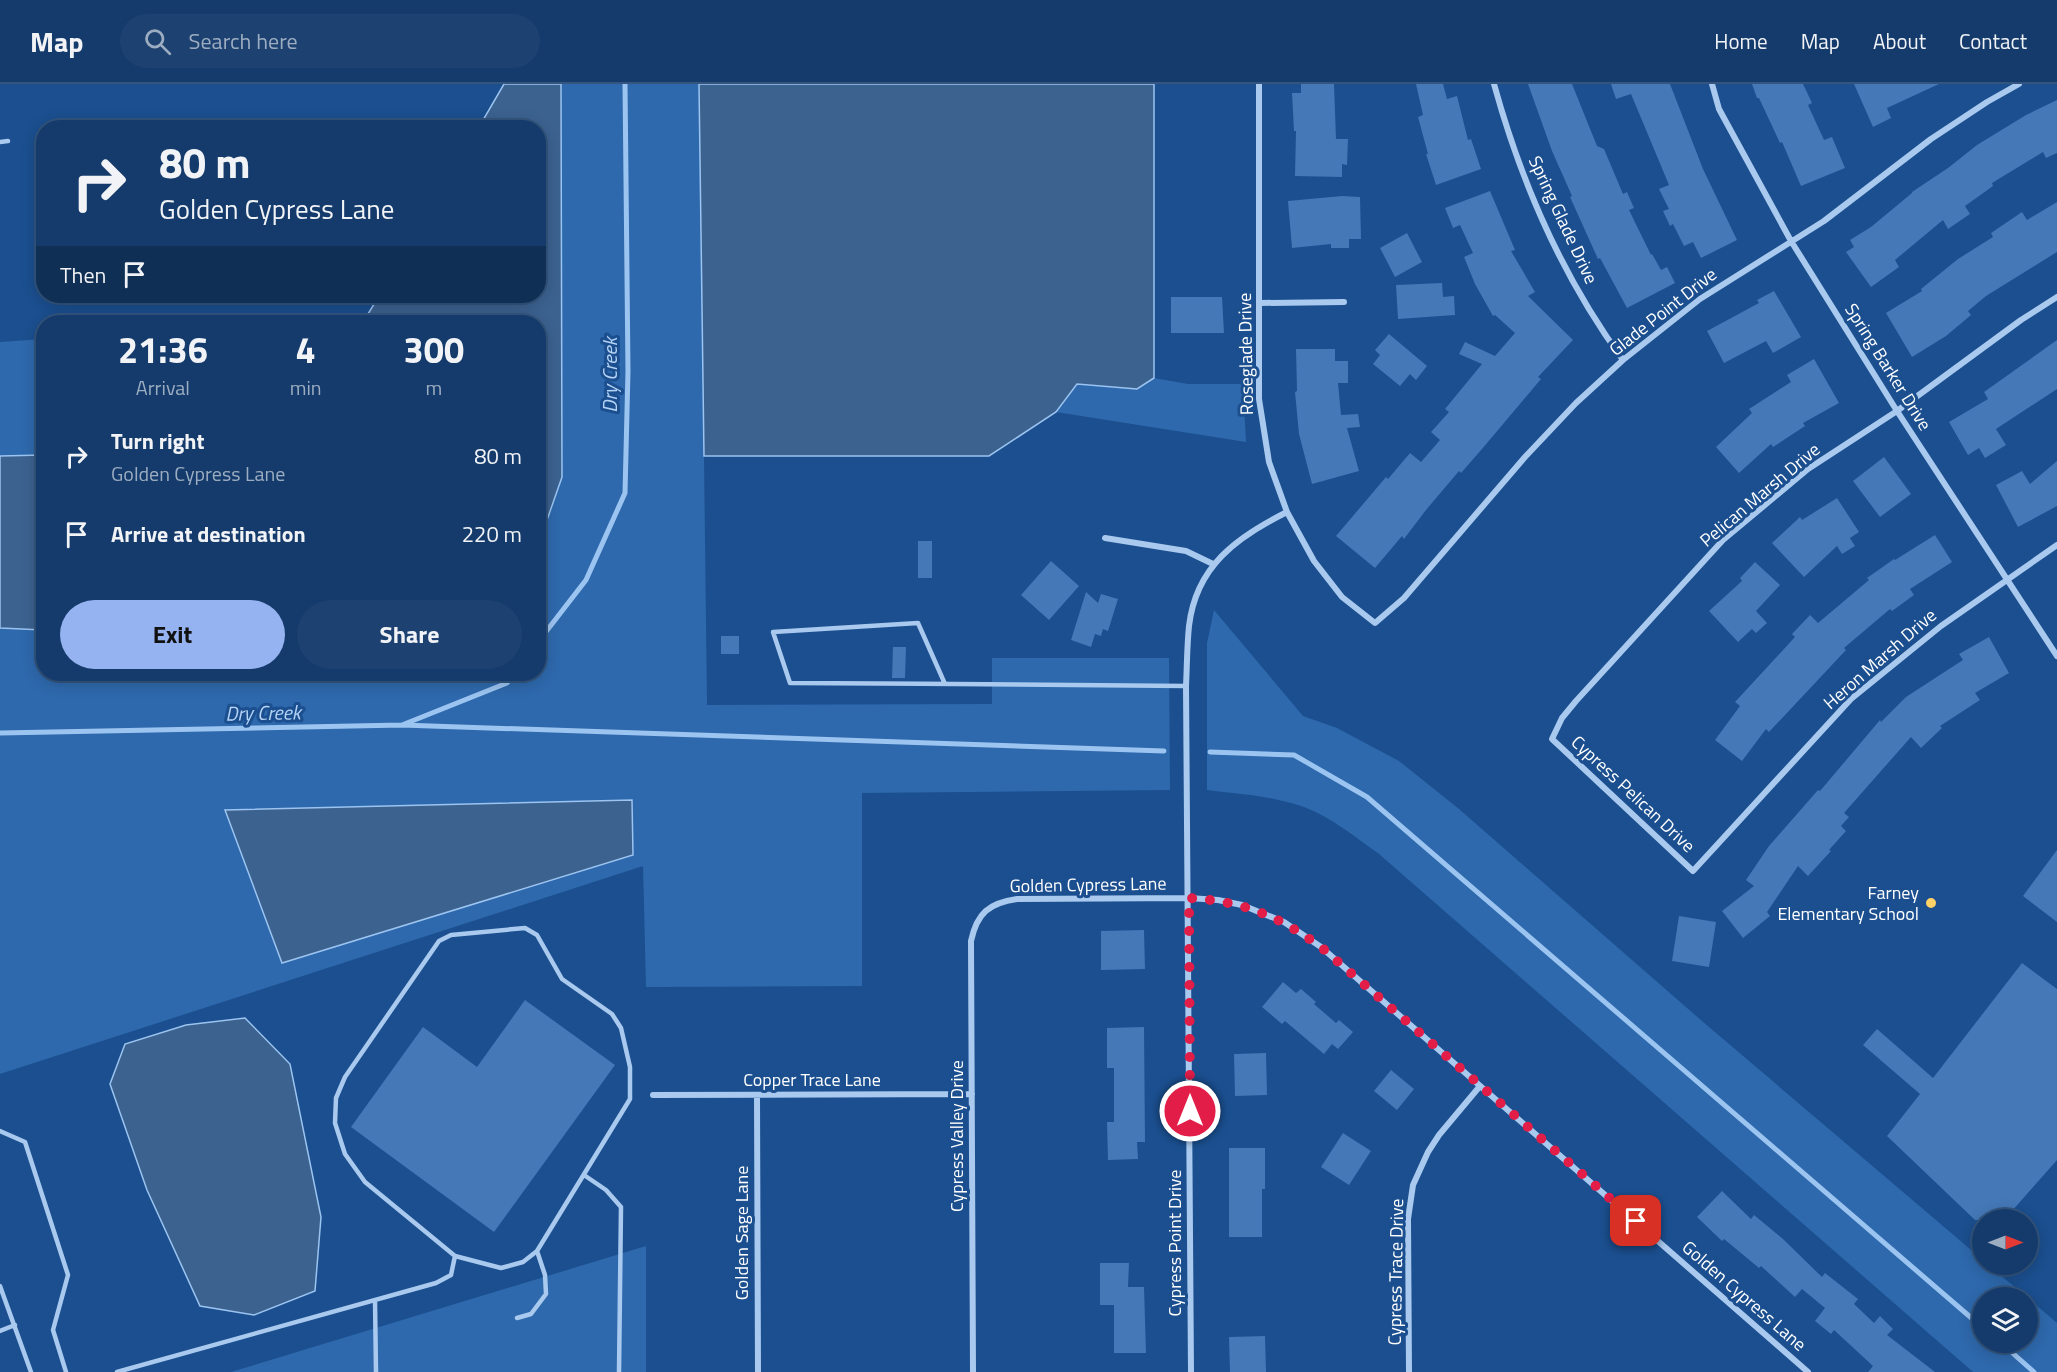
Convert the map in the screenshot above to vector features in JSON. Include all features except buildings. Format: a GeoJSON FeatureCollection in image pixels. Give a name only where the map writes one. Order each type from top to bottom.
{"type":"FeatureCollection","features":[{"type":"Feature","properties":{"kind":"street","name":"Roseglade Drive"},"geometry":{"type":"LineString","coordinates":[[1260,84],[1259,399],[1269,462],[1287,512],[1314,561],[1342,597],[1375,623]]}},
{"type":"Feature","properties":{"kind":"street","name":"Spring Glade Drive"},"geometry":{"type":"LineString","coordinates":[[1494,84],[1528,187],[1564,265],[1600,328],[1623,360]]}},
{"type":"Feature","properties":{"kind":"street","name":"Spring Barker Drive"},"geometry":{"type":"LineString","coordinates":[[1712,84],[1719,109],[1791,241],[1897,411],[2057,656]]}},
{"type":"Feature","properties":{"kind":"street","name":"Glade Point Drive"},"geometry":{"type":"LineString","coordinates":[[1375,623],[1404,598],[1525,457],[1623,360],[1700,299],[1824,221],[1931,139],[2019,84]]}},
{"type":"Feature","properties":{"kind":"street","name":"Pelican Marsh Drive"},"geometry":{"type":"LineString","coordinates":[[1552,740],[1562,718],[1576,701],[1723,540],[1808,469],[1897,411],[2021,320],[2057,297]]}},
{"type":"Feature","properties":{"kind":"street"},"geometry":{"type":"LineString","coordinates":[[1260,303],[1344,302]]}},
{"type":"Feature","properties":{"kind":"street"},"geometry":{"type":"LineString","coordinates":[[1186,686],[1189,624],[1199,588],[1213,564],[1239,538],[1287,512]]}},
{"type":"Feature","properties":{"kind":"street"},"geometry":{"type":"LineString","coordinates":[[1106,538],[1186,551],[1213,564]]}},
{"type":"Feature","properties":{"kind":"street","name":"Heron Marsh Drive"},"geometry":{"type":"LineString","coordinates":[[1694,871],[1851,699],[1941,626],[2057,545]]}},
{"type":"Feature","properties":{"kind":"street","name":"Cypress Point Drive"},"geometry":{"type":"LineString","coordinates":[[1186,686],[1191,1372]]}},
{"type":"Feature","properties":{"kind":"street","name":"Cypress Pelican Drive"},"geometry":{"type":"LineString","coordinates":[[1552,740],[1694,871]]}},
{"type":"Feature","properties":{"kind":"street","name":"Golden Cypress Lane"},"geometry":{"type":"LineString","coordinates":[[991,906],[1017,898],[1189,898],[1218,900],[1242,905],[1284,922],[1321,947],[1808,1372]]}},
{"type":"Feature","properties":{"kind":"street","name":"Cypress Valley Drive"},"geometry":{"type":"LineString","coordinates":[[973,1372],[971,941],[974,928],[981,915],[991,906]]}},
{"type":"Feature","properties":{"kind":"street","name":"Cypress Trace Drive"},"geometry":{"type":"LineString","coordinates":[[1409,1372],[1408,1219],[1413,1185],[1438,1135],[1480,1086]]}},
{"type":"Feature","properties":{"kind":"street","name":"Copper Trace Lane"},"geometry":{"type":"LineString","coordinates":[[653,1095],[972,1094]]}},
{"type":"Feature","properties":{"kind":"street","name":"Golden Sage Lane"},"geometry":{"type":"LineString","coordinates":[[757,1095],[758,1372]]}},
{"type":"Feature","properties":{"kind":"lane"},"geometry":{"type":"LineString","coordinates":[[0,142],[8,141]]}},
{"type":"Feature","properties":{"kind":"lane"},"geometry":{"type":"LineString","coordinates":[[945,684],[918,623],[773,632],[790,683],[1186,686]]}},
{"type":"Feature","properties":{"kind":"lane"},"geometry":{"type":"LineString","coordinates":[[525,928],[537,934],[562,979],[612,1014],[621,1028],[630,1067],[630,1100],[537,1251],[523,1263],[501,1268],[455,1256],[365,1182],[345,1154],[335,1123],[336,1098],[345,1077],[439,941],[451,935],[525,928]]}},
{"type":"Feature","properties":{"kind":"lane"},"geometry":{"type":"LineString","coordinates":[[0,1131],[25,1142],[68,1275],[53,1330],[66,1372]]}},
{"type":"Feature","properties":{"kind":"lane"},"geometry":{"type":"LineString","coordinates":[[584,1175],[606,1190],[621,1207],[619,1372]]}},
{"type":"Feature","properties":{"kind":"lane"},"geometry":{"type":"LineString","coordinates":[[517,1318],[531,1314],[546,1294],[545,1275],[537,1251]]}},
{"type":"Feature","properties":{"kind":"lane"},"geometry":{"type":"LineString","coordinates":[[117,1372],[436,1283],[451,1275],[455,1256]]}},
{"type":"Feature","properties":{"kind":"lane"},"geometry":{"type":"LineString","coordinates":[[0,1286],[31,1372]]}},
{"type":"Feature","properties":{"kind":"lane"},"geometry":{"type":"LineString","coordinates":[[375,1300],[376,1372]]}},
{"type":"Feature","properties":{"kind":"lane"},"geometry":{"type":"LineString","coordinates":[[0,1331],[15,1325]]}},
{"type":"Feature","properties":{"kind":"shaded area"},"geometry":{"type":"Polygon","coordinates":[[[504,84],[1154,84],[1154,378],[1188,384],[1243,384],[1246,442],[1056,412],[989,456],[704,456],[707,705],[992,704],[992,658],[1169,658],[1170,790],[862,793],[862,986],[646,987],[643,866],[0,1074],[0,342],[36,339],[36,681],[546,681],[546,315],[367,315],[375,303],[546,303],[546,120],[483,120],[504,84]]]}},
{"type":"Feature","properties":{"kind":"shaded area"},"geometry":{"type":"Polygon","coordinates":[[[504,84],[561,84],[562,477],[546,523],[546,315],[367,315],[375,303],[546,303],[546,120],[483,120],[504,84]]]}},
{"type":"Feature","properties":{"kind":"shaded area"},"geometry":{"type":"Polygon","coordinates":[[[699,84],[1154,84],[1154,378],[1137,389],[1077,384],[1056,412],[989,456],[704,456],[699,84]]]}},
{"type":"Feature","properties":{"kind":"shaded area"},"geometry":{"type":"Polygon","coordinates":[[[36,455],[36,630],[0,628],[0,456],[36,455]]]}},
{"type":"Feature","properties":{"kind":"shaded area"},"geometry":{"type":"Polygon","coordinates":[[[1214,610],[1303,716],[1337,728],[1399,761],[1459,809],[1702,1021],[1972,1251],[1972,1275],[2000,1275],[2015,1287],[1972,1287],[1972,1353],[2038,1353],[2038,1307],[2057,1323],[2057,1372],[1973,1372],[1379,854],[1333,822],[1304,807],[1268,798],[1207,790],[1207,643],[1214,610]]]}},
{"type":"Feature","properties":{"kind":"shaded area"},"geometry":{"type":"Polygon","coordinates":[[[632,800],[633,855],[282,963],[225,810],[632,800]]]}},
{"type":"Feature","properties":{"kind":"shaded area"},"geometry":{"type":"Polygon","coordinates":[[[245,1018],[290,1064],[321,1217],[315,1291],[254,1315],[200,1306],[147,1190],[110,1084],[125,1044],[186,1025],[245,1018]]]}},
{"type":"Feature","properties":{"kind":"shaded area"},"geometry":{"type":"Polygon","coordinates":[[[646,1246],[646,1372],[231,1372],[646,1246]]]}},
{"type":"Feature","properties":{"kind":"waterway","name":"Dry Creek"},"geometry":{"type":"LineString","coordinates":[[546,632],[586,580],[625,493],[628,371],[625,84]]}},
{"type":"Feature","properties":{"kind":"waterway","name":"Dry Creek"},"geometry":{"type":"LineString","coordinates":[[0,733],[402,725],[509,681]]}},
{"type":"Feature","properties":{"kind":"waterway"},"geometry":{"type":"LineString","coordinates":[[402,725],[1164,751]]}},
{"type":"Feature","properties":{"kind":"waterway"},"geometry":{"type":"LineString","coordinates":[[1210,752],[1294,755],[1367,797],[1972,1319]]}},
{"type":"Feature","properties":{"kind":"waterway"},"geometry":{"type":"LineString","coordinates":[[2012,1353],[2034,1372]]}},
{"type":"Feature","properties":{"kind":"place","name":"Farney Elementary School"},"geometry":{"type":"Point","coordinates":[1931,903]}},
{"type":"Feature","properties":{"kind":"route"},"geometry":{"type":"LineString","coordinates":[[1190,1111],[1189,898],[1218,900],[1242,905],[1284,922],[1304,934],[1636,1221]]}}]}
